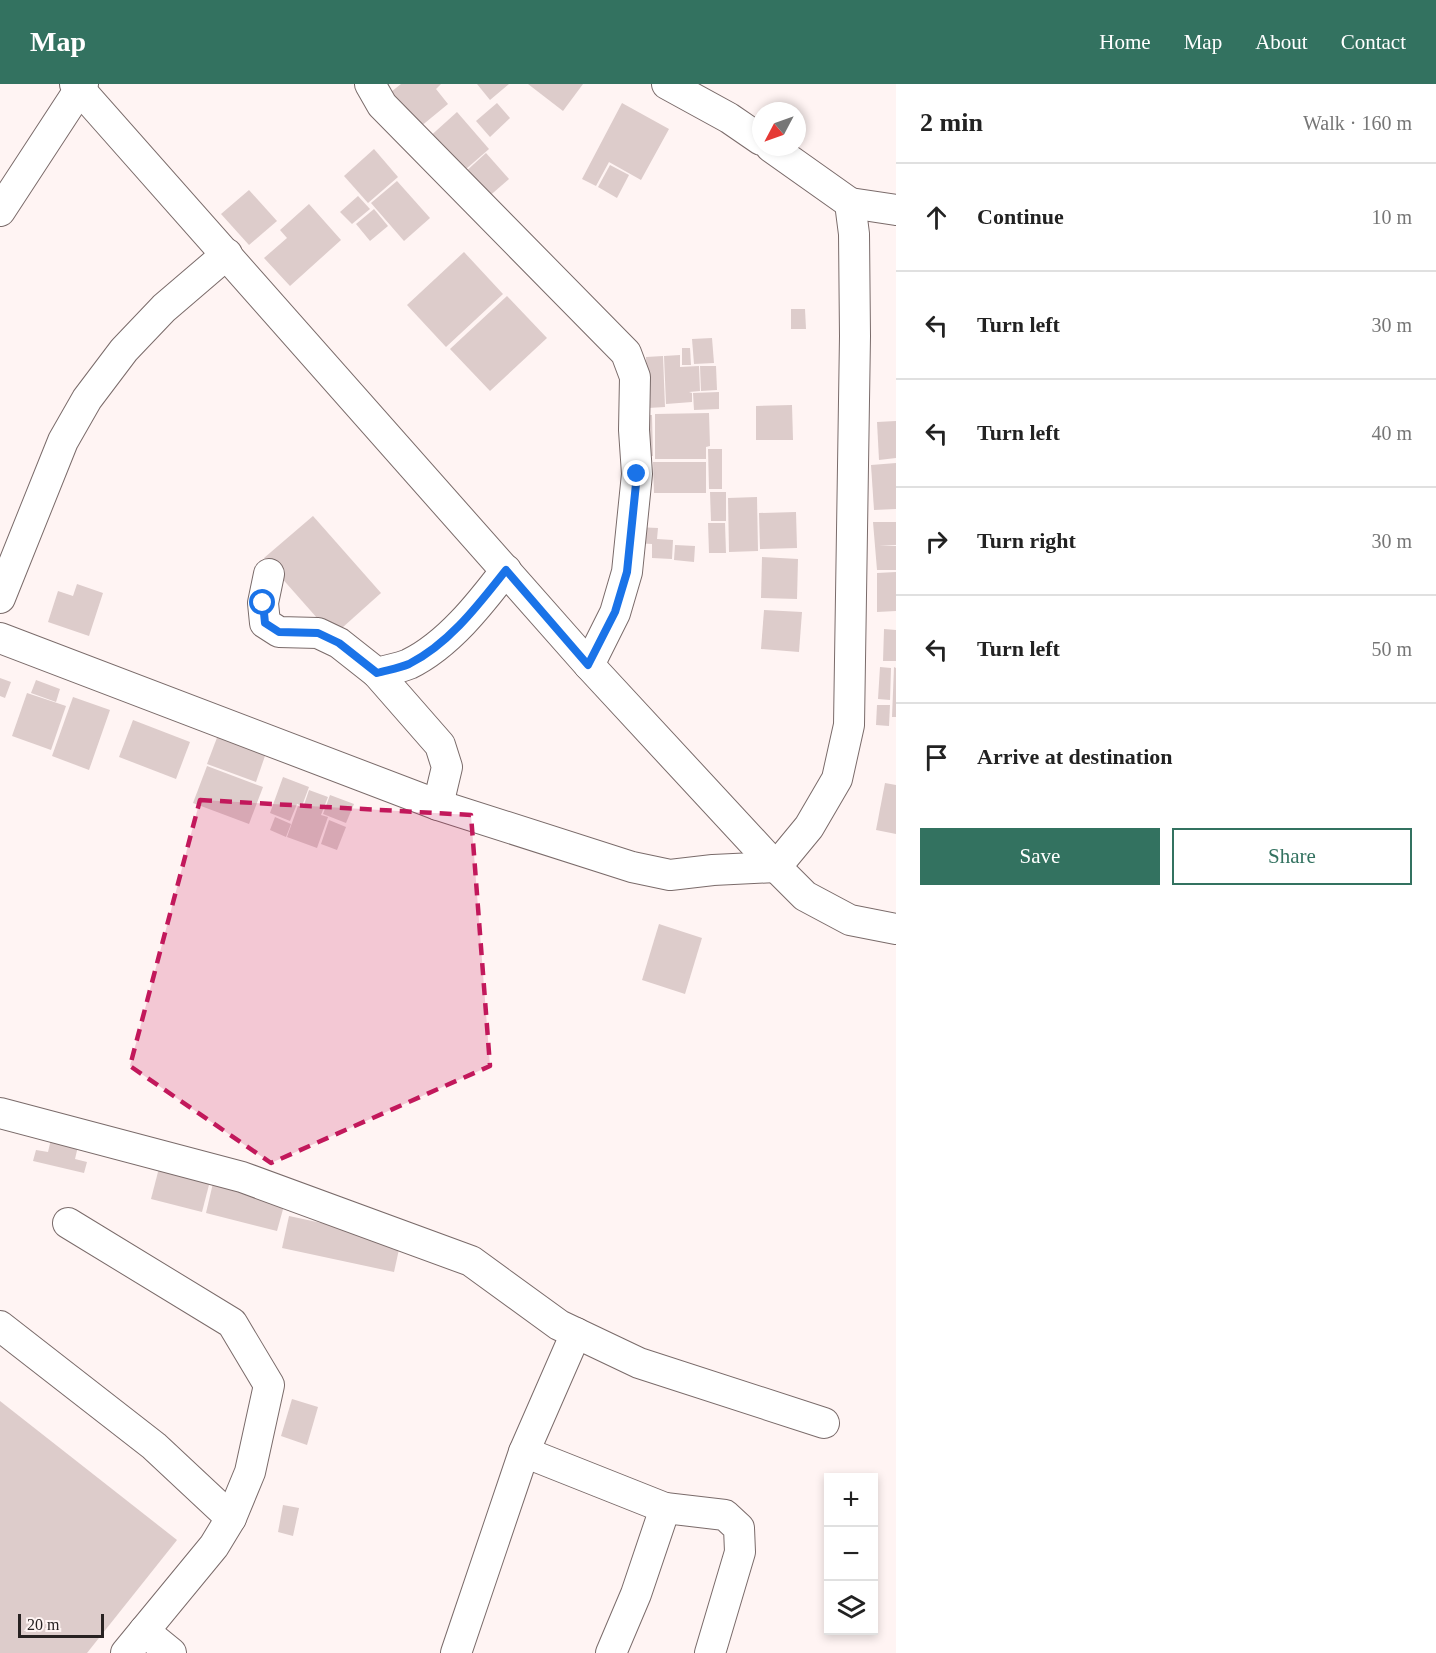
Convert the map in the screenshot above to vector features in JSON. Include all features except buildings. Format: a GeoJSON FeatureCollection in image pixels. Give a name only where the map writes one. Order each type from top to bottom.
{"type":"FeatureCollection","features":[{"type":"Feature","properties":{"kind":"street"},"geometry":{"type":"LineString","coordinates":[[370,84],[382,105],[626,353],[635,377],[634,430],[637,474],[627,572],[615,612],[588,665]]}},
{"type":"Feature","properties":{"kind":"street"},"geometry":{"type":"LineString","coordinates":[[667,84],[729,118],[752,134]]}},
{"type":"Feature","properties":{"kind":"street"},"geometry":{"type":"LineString","coordinates":[[0,211],[80,85],[588,665],[776,867],[806,896],[850,920],[896,929]]}},
{"type":"Feature","properties":{"kind":"street"},"geometry":{"type":"LineString","coordinates":[[784,156],[850,203],[896,210]]}},
{"type":"Feature","properties":{"kind":"street"},"geometry":{"type":"LineString","coordinates":[[0,638],[438,805],[632,867],[670,875],[776,867],[809,827],[837,779],[849,725],[855,336],[854,234],[850,203]]}},
{"type":"Feature","properties":{"kind":"street"},"geometry":{"type":"LineString","coordinates":[[0,598],[63,441],[87,399],[124,350],[164,308],[227,254]]}},
{"type":"Feature","properties":{"kind":"street"},"geometry":{"type":"LineString","coordinates":[[377,673],[408,665],[424,655],[470,616],[506,570]]}},
{"type":"Feature","properties":{"kind":"street"},"geometry":{"type":"LineString","coordinates":[[269,574],[263,603],[265,623],[279,632],[318,633],[339,643],[377,673],[440,745],[447,767],[438,805]]}},
{"type":"Feature","properties":{"kind":"street"},"geometry":{"type":"LineString","coordinates":[[0,1113],[242,1177],[471,1261],[560,1325],[639,1363],[825,1423]]}},
{"type":"Feature","properties":{"kind":"street"},"geometry":{"type":"LineString","coordinates":[[68,1223],[232,1323],[269,1385],[250,1472],[231,1518],[214,1546],[135,1642],[171,1653]]}},
{"type":"Feature","properties":{"kind":"street"},"geometry":{"type":"LineString","coordinates":[[0,1326],[154,1446],[231,1518]]}},
{"type":"Feature","properties":{"kind":"street"},"geometry":{"type":"LineString","coordinates":[[456,1653],[524,1452],[576,1333]]}},
{"type":"Feature","properties":{"kind":"street"},"geometry":{"type":"LineString","coordinates":[[524,1452],[665,1508],[725,1515],[739,1528],[740,1552],[710,1653]]}},
{"type":"Feature","properties":{"kind":"street"},"geometry":{"type":"LineString","coordinates":[[611,1653],[636,1594],[665,1508]]}},
{"type":"Feature","properties":{"kind":"highlighted area"},"geometry":{"type":"Polygon","coordinates":[[[200,800],[471,815],[490,1066],[271,1163],[130,1066],[200,800]]]}},
{"type":"Feature","properties":{"kind":"route"},"geometry":{"type":"LineString","coordinates":[[263,603],[265,623],[279,632],[318,633],[339,643],[377,673],[408,665],[424,655],[470,616],[506,570],[588,665],[615,612],[627,572],[637,474]]}}]}
